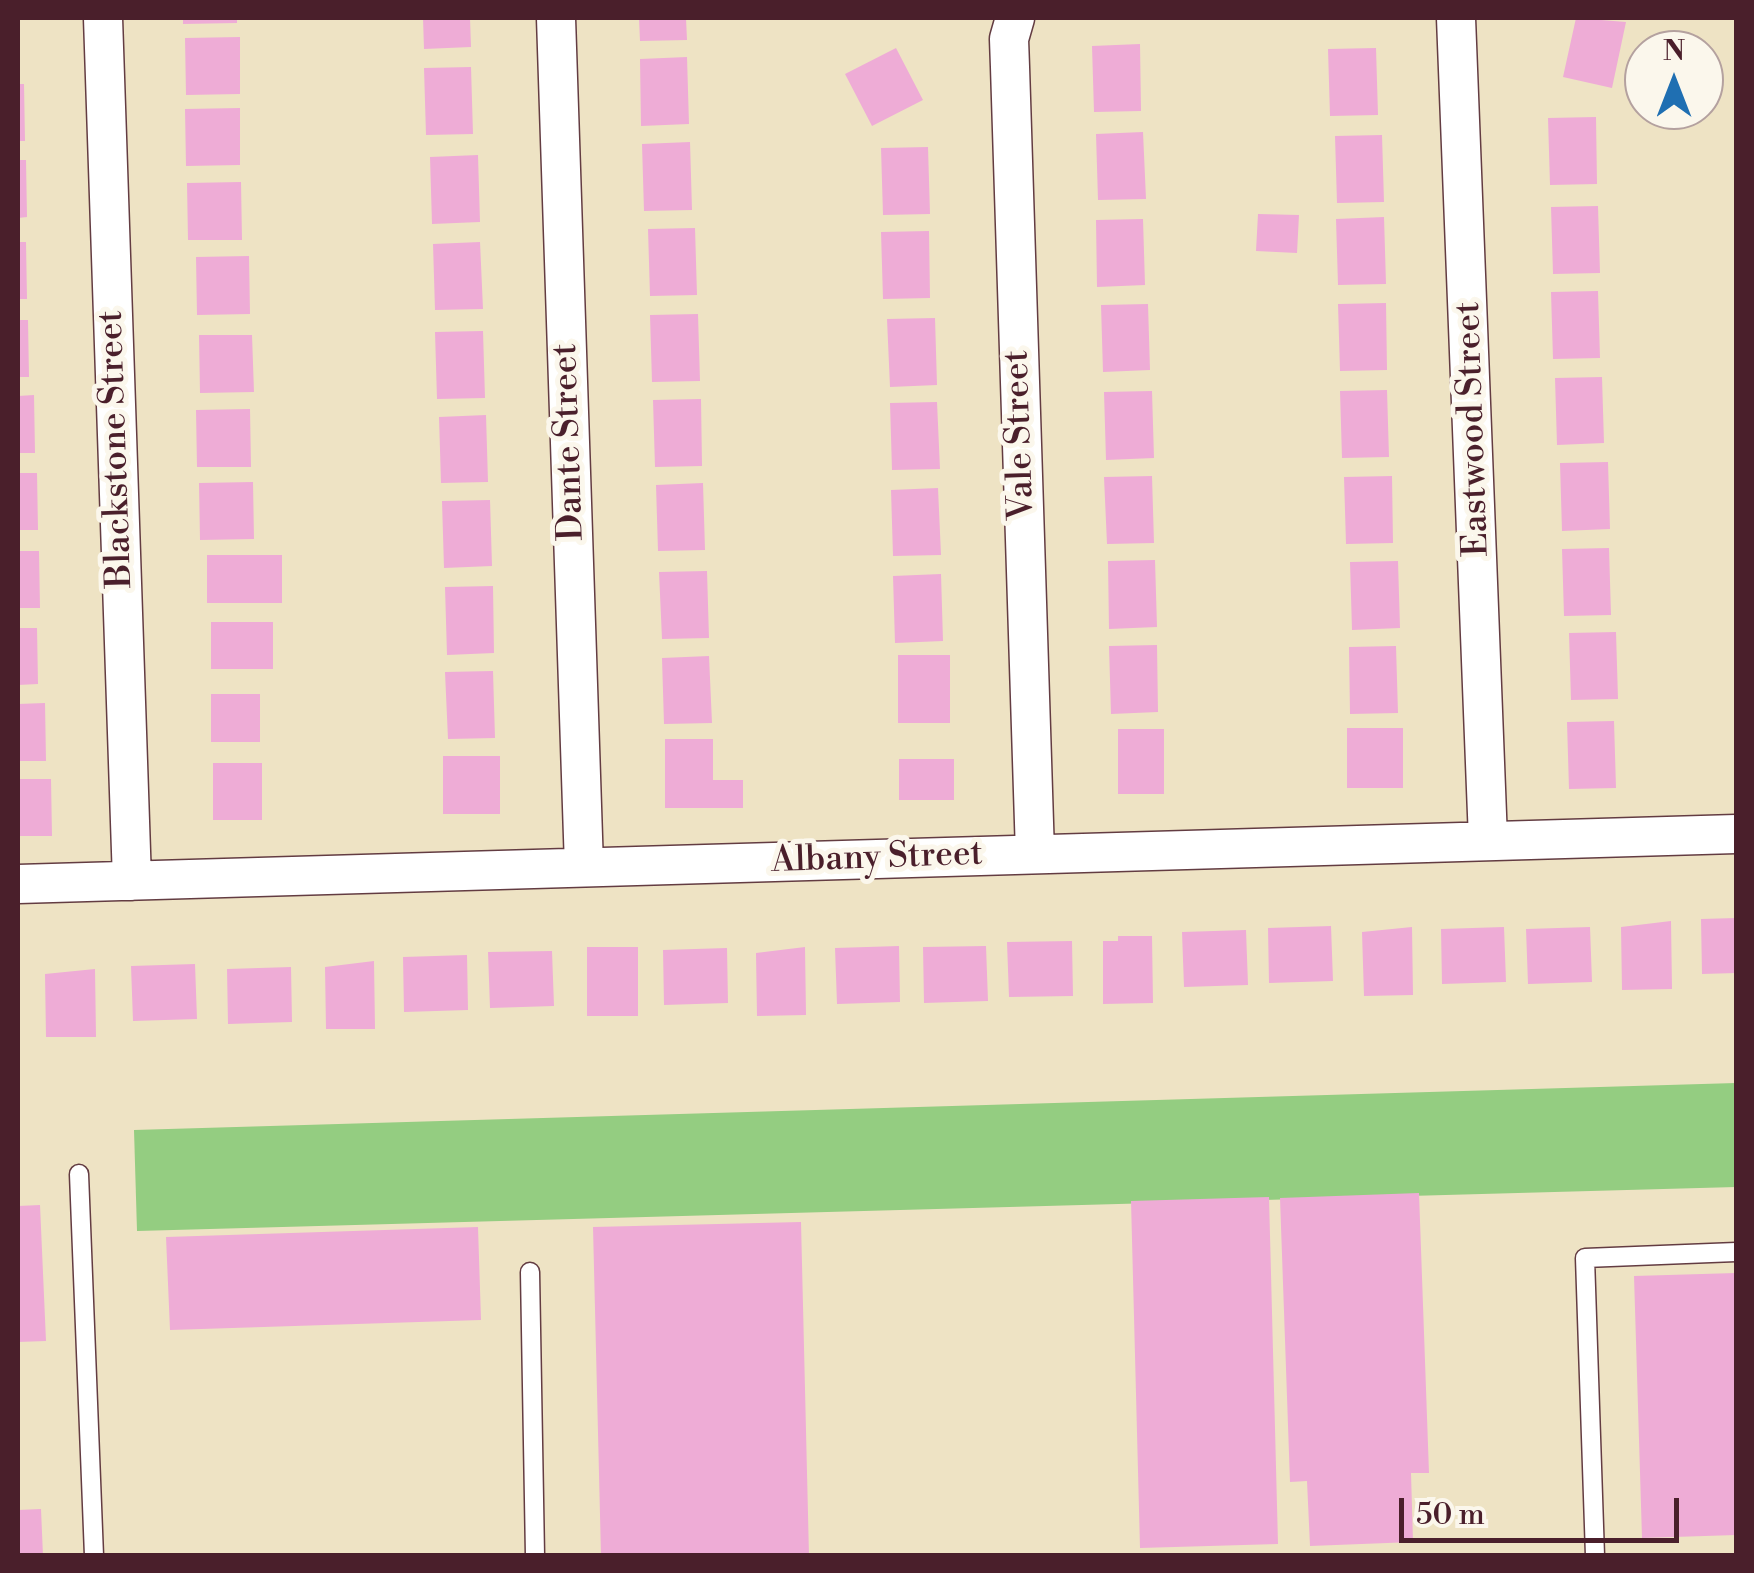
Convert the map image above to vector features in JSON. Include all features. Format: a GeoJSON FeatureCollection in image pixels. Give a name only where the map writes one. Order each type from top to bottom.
{"type":"FeatureCollection","features":[{"type":"Feature","properties":{"kind":"street","name":"Blackstone Street"},"geometry":{"type":"LineString","coordinates":[[104,18],[132,880]]}},
{"type":"Feature","properties":{"kind":"street","name":"Dante Street"},"geometry":{"type":"LineString","coordinates":[[556,18],[584,868]]}},
{"type":"Feature","properties":{"kind":"street","name":"Vale Street"},"geometry":{"type":"LineString","coordinates":[[1015,18],[1009,39],[1035,854]]}},
{"type":"Feature","properties":{"kind":"street","name":"Eastwood Street"},"geometry":{"type":"LineString","coordinates":[[1456,18],[1488,840]]}},
{"type":"Feature","properties":{"kind":"street","name":"Albany Street"},"geometry":{"type":"LineString","coordinates":[[18,884],[1736,834]]}},
{"type":"Feature","properties":{"kind":"lane"},"geometry":{"type":"LineString","coordinates":[[79,1174],[94,1556]]}},
{"type":"Feature","properties":{"kind":"lane"},"geometry":{"type":"LineString","coordinates":[[1595,1556],[1585,1258],[1736,1252]]}},
{"type":"Feature","properties":{"kind":"lane"},"geometry":{"type":"LineString","coordinates":[[530,1272],[535,1556]]}},
{"type":"Feature","properties":{"kind":"green space"},"geometry":{"type":"Polygon","coordinates":[[[1736,1083],[1736,1187],[137,1231],[134,1130],[1736,1083]]]}},
{"type":"Feature","properties":{"kind":"building"},"geometry":{"type":"Polygon","coordinates":[[[183,18],[237,18],[237,23],[183,24],[183,18]]]}},
{"type":"Feature","properties":{"kind":"building"},"geometry":{"type":"Polygon","coordinates":[[[423,18],[470,18],[471,47],[424,49],[423,18]]]}},
{"type":"Feature","properties":{"kind":"building"},"geometry":{"type":"Polygon","coordinates":[[[639,18],[686,18],[687,40],[640,41],[639,18]]]}},
{"type":"Feature","properties":{"kind":"building"},"geometry":{"type":"Polygon","coordinates":[[[1576,18],[1626,22],[1612,88],[1563,77],[1576,18]]]}},
{"type":"Feature","properties":{"kind":"building"},"geometry":{"type":"Polygon","coordinates":[[[240,37],[240,94],[186,95],[185,38],[240,37]]]}},
{"type":"Feature","properties":{"kind":"building"},"geometry":{"type":"Polygon","coordinates":[[[1140,44],[1141,111],[1094,112],[1092,46],[1140,44]]]}},
{"type":"Feature","properties":{"kind":"building"},"geometry":{"type":"Polygon","coordinates":[[[896,48],[923,100],[872,126],[845,74],[896,48]]]}},
{"type":"Feature","properties":{"kind":"building"},"geometry":{"type":"Polygon","coordinates":[[[1376,48],[1378,115],[1330,116],[1328,49],[1376,48]]]}},
{"type":"Feature","properties":{"kind":"building"},"geometry":{"type":"Polygon","coordinates":[[[687,57],[689,124],[641,126],[640,59],[687,57]]]}},
{"type":"Feature","properties":{"kind":"building"},"geometry":{"type":"Polygon","coordinates":[[[471,67],[473,134],[426,135],[424,68],[471,67]]]}},
{"type":"Feature","properties":{"kind":"building"},"geometry":{"type":"Polygon","coordinates":[[[18,84],[24,84],[25,141],[18,141],[18,84]]]}},
{"type":"Feature","properties":{"kind":"building"},"geometry":{"type":"Polygon","coordinates":[[[240,108],[240,165],[186,166],[185,109],[240,108]]]}},
{"type":"Feature","properties":{"kind":"building"},"geometry":{"type":"Polygon","coordinates":[[[1596,117],[1597,184],[1550,185],[1548,118],[1596,117]]]}},
{"type":"Feature","properties":{"kind":"building"},"geometry":{"type":"Polygon","coordinates":[[[1143,132],[1146,199],[1098,200],[1096,134],[1143,132]]]}},
{"type":"Feature","properties":{"kind":"building"},"geometry":{"type":"Polygon","coordinates":[[[1382,135],[1384,202],[1337,203],[1335,136],[1382,135]]]}},
{"type":"Feature","properties":{"kind":"building"},"geometry":{"type":"Polygon","coordinates":[[[690,142],[692,210],[644,211],[642,144],[690,142]]]}},
{"type":"Feature","properties":{"kind":"building"},"geometry":{"type":"Polygon","coordinates":[[[928,147],[930,214],[883,215],[881,148],[928,147]]]}},
{"type":"Feature","properties":{"kind":"building"},"geometry":{"type":"Polygon","coordinates":[[[478,155],[480,222],[432,224],[430,157],[478,155]]]}},
{"type":"Feature","properties":{"kind":"building"},"geometry":{"type":"Polygon","coordinates":[[[18,160],[26,160],[27,217],[18,218],[18,160]]]}},
{"type":"Feature","properties":{"kind":"building"},"geometry":{"type":"Polygon","coordinates":[[[241,182],[242,240],[188,240],[187,183],[241,182]]]}},
{"type":"Feature","properties":{"kind":"building"},"geometry":{"type":"Polygon","coordinates":[[[1598,206],[1600,273],[1553,274],[1551,207],[1598,206]]]}},
{"type":"Feature","properties":{"kind":"building"},"geometry":{"type":"Polygon","coordinates":[[[1258,214],[1299,215],[1297,253],[1256,251],[1258,214]]]}},
{"type":"Feature","properties":{"kind":"building"},"geometry":{"type":"Polygon","coordinates":[[[1384,217],[1386,284],[1338,285],[1336,219],[1384,217]]]}},
{"type":"Feature","properties":{"kind":"building"},"geometry":{"type":"Polygon","coordinates":[[[1143,219],[1145,285],[1097,287],[1096,220],[1143,219]]]}},
{"type":"Feature","properties":{"kind":"building"},"geometry":{"type":"Polygon","coordinates":[[[695,228],[697,295],[650,296],[648,229],[695,228]]]}},
{"type":"Feature","properties":{"kind":"building"},"geometry":{"type":"Polygon","coordinates":[[[929,231],[930,298],[883,299],[881,232],[929,231]]]}},
{"type":"Feature","properties":{"kind":"building"},"geometry":{"type":"Polygon","coordinates":[[[18,242],[26,242],[27,299],[18,299],[18,242]]]}},
{"type":"Feature","properties":{"kind":"building"},"geometry":{"type":"Polygon","coordinates":[[[480,242],[483,309],[435,310],[433,244],[480,242]]]}},
{"type":"Feature","properties":{"kind":"building"},"geometry":{"type":"Polygon","coordinates":[[[249,256],[250,314],[197,315],[196,257],[249,256]]]}},
{"type":"Feature","properties":{"kind":"building"},"geometry":{"type":"Polygon","coordinates":[[[1598,291],[1600,358],[1553,359],[1551,292],[1598,291]]]}},
{"type":"Feature","properties":{"kind":"building"},"geometry":{"type":"Polygon","coordinates":[[[1386,303],[1387,370],[1340,371],[1338,304],[1386,303]]]}},
{"type":"Feature","properties":{"kind":"building"},"geometry":{"type":"Polygon","coordinates":[[[1148,304],[1150,370],[1103,372],[1101,305],[1148,304]]]}},
{"type":"Feature","properties":{"kind":"building"},"geometry":{"type":"Polygon","coordinates":[[[698,314],[700,381],[652,382],[650,315],[698,314]]]}},
{"type":"Feature","properties":{"kind":"building"},"geometry":{"type":"Polygon","coordinates":[[[935,318],[937,385],[890,387],[887,319],[935,318]]]}},
{"type":"Feature","properties":{"kind":"building"},"geometry":{"type":"Polygon","coordinates":[[[18,320],[28,320],[29,377],[18,377],[18,320]]]}},
{"type":"Feature","properties":{"kind":"building"},"geometry":{"type":"Polygon","coordinates":[[[483,331],[485,398],[437,399],[435,332],[483,331]]]}},
{"type":"Feature","properties":{"kind":"building"},"geometry":{"type":"Polygon","coordinates":[[[199,335],[252,335],[254,392],[200,393],[199,335]]]}},
{"type":"Feature","properties":{"kind":"building"},"geometry":{"type":"Polygon","coordinates":[[[1602,377],[1604,443],[1557,445],[1555,378],[1602,377]]]}},
{"type":"Feature","properties":{"kind":"building"},"geometry":{"type":"Polygon","coordinates":[[[1387,390],[1389,457],[1342,458],[1340,391],[1387,390]]]}},
{"type":"Feature","properties":{"kind":"building"},"geometry":{"type":"Polygon","coordinates":[[[1152,391],[1154,458],[1106,460],[1104,392],[1152,391]]]}},
{"type":"Feature","properties":{"kind":"building"},"geometry":{"type":"Polygon","coordinates":[[[34,395],[35,453],[18,453],[18,396],[34,395]]]}},
{"type":"Feature","properties":{"kind":"building"},"geometry":{"type":"Polygon","coordinates":[[[701,399],[702,466],[655,467],[653,400],[701,399]]]}},
{"type":"Feature","properties":{"kind":"building"},"geometry":{"type":"Polygon","coordinates":[[[937,402],[940,469],[892,470],[890,403],[937,402]]]}},
{"type":"Feature","properties":{"kind":"building"},"geometry":{"type":"Polygon","coordinates":[[[250,409],[251,467],[197,467],[196,410],[250,409]]]}},
{"type":"Feature","properties":{"kind":"building"},"geometry":{"type":"Polygon","coordinates":[[[486,415],[488,482],[441,483],[439,417],[486,415]]]}},
{"type":"Feature","properties":{"kind":"building"},"geometry":{"type":"Polygon","coordinates":[[[1608,462],[1610,529],[1562,531],[1560,463],[1608,462]]]}},
{"type":"Feature","properties":{"kind":"building"},"geometry":{"type":"Polygon","coordinates":[[[18,473],[37,473],[38,530],[18,530],[18,473]]]}},
{"type":"Feature","properties":{"kind":"building"},"geometry":{"type":"Polygon","coordinates":[[[1152,476],[1154,543],[1107,544],[1104,477],[1152,476]]]}},
{"type":"Feature","properties":{"kind":"building"},"geometry":{"type":"Polygon","coordinates":[[[1392,476],[1393,543],[1346,544],[1344,477],[1392,476]]]}},
{"type":"Feature","properties":{"kind":"building"},"geometry":{"type":"Polygon","coordinates":[[[253,482],[254,539],[200,540],[199,483],[253,482]]]}},
{"type":"Feature","properties":{"kind":"building"},"geometry":{"type":"Polygon","coordinates":[[[703,483],[705,550],[658,551],[656,485],[703,483]]]}},
{"type":"Feature","properties":{"kind":"building"},"geometry":{"type":"Polygon","coordinates":[[[938,488],[941,555],[893,556],[891,490],[938,488]]]}},
{"type":"Feature","properties":{"kind":"building"},"geometry":{"type":"Polygon","coordinates":[[[490,500],[492,566],[444,568],[442,501],[490,500]]]}},
{"type":"Feature","properties":{"kind":"building"},"geometry":{"type":"Polygon","coordinates":[[[1609,548],[1611,615],[1564,616],[1562,549],[1609,548]]]}},
{"type":"Feature","properties":{"kind":"building"},"geometry":{"type":"Polygon","coordinates":[[[18,551],[39,551],[40,608],[18,608],[18,551]]]}},
{"type":"Feature","properties":{"kind":"building"},"geometry":{"type":"Polygon","coordinates":[[[207,555],[282,555],[282,603],[207,603],[207,555]]]}},
{"type":"Feature","properties":{"kind":"building"},"geometry":{"type":"Polygon","coordinates":[[[1155,560],[1157,627],[1109,629],[1108,561],[1155,560]]]}},
{"type":"Feature","properties":{"kind":"building"},"geometry":{"type":"Polygon","coordinates":[[[1398,561],[1400,628],[1352,630],[1350,562],[1398,561]]]}},
{"type":"Feature","properties":{"kind":"building"},"geometry":{"type":"Polygon","coordinates":[[[707,571],[709,638],[662,639],[659,572],[707,571]]]}},
{"type":"Feature","properties":{"kind":"building"},"geometry":{"type":"Polygon","coordinates":[[[941,574],[943,641],[895,643],[893,576],[941,574]]]}},
{"type":"Feature","properties":{"kind":"building"},"geometry":{"type":"Polygon","coordinates":[[[493,586],[494,653],[447,655],[445,587],[493,586]]]}},
{"type":"Feature","properties":{"kind":"building"},"geometry":{"type":"Polygon","coordinates":[[[211,622],[273,622],[273,669],[211,669],[211,622]]]}},
{"type":"Feature","properties":{"kind":"building"},"geometry":{"type":"Polygon","coordinates":[[[18,628],[37,628],[38,684],[18,685],[18,628]]]}},
{"type":"Feature","properties":{"kind":"building"},"geometry":{"type":"Polygon","coordinates":[[[1616,632],[1618,699],[1571,700],[1569,633],[1616,632]]]}},
{"type":"Feature","properties":{"kind":"building"},"geometry":{"type":"Polygon","coordinates":[[[1157,645],[1158,712],[1111,714],[1109,646],[1157,645]]]}},
{"type":"Feature","properties":{"kind":"building"},"geometry":{"type":"Polygon","coordinates":[[[1396,646],[1398,713],[1350,714],[1349,647],[1396,646]]]}},
{"type":"Feature","properties":{"kind":"building"},"geometry":{"type":"Polygon","coordinates":[[[898,655],[950,655],[950,723],[898,723],[898,655]]]}},
{"type":"Feature","properties":{"kind":"building"},"geometry":{"type":"Polygon","coordinates":[[[709,656],[712,723],[664,724],[662,658],[709,656]]]}},
{"type":"Feature","properties":{"kind":"building"},"geometry":{"type":"Polygon","coordinates":[[[493,671],[495,738],[448,739],[445,672],[493,671]]]}},
{"type":"Feature","properties":{"kind":"building"},"geometry":{"type":"Polygon","coordinates":[[[211,694],[260,694],[260,742],[211,742],[211,694]]]}},
{"type":"Feature","properties":{"kind":"building"},"geometry":{"type":"Polygon","coordinates":[[[45,703],[46,761],[18,761],[18,704],[45,703]]]}},
{"type":"Feature","properties":{"kind":"building"},"geometry":{"type":"Polygon","coordinates":[[[1614,721],[1616,788],[1569,789],[1567,722],[1614,721]]]}},
{"type":"Feature","properties":{"kind":"building"},"geometry":{"type":"Polygon","coordinates":[[[1347,728],[1403,728],[1403,788],[1347,788],[1347,728]]]}},
{"type":"Feature","properties":{"kind":"building"},"geometry":{"type":"Polygon","coordinates":[[[1118,729],[1164,729],[1164,794],[1118,794],[1118,729]]]}},
{"type":"Feature","properties":{"kind":"building"},"geometry":{"type":"Polygon","coordinates":[[[665,739],[713,739],[713,780],[743,780],[743,808],[665,808],[665,739]]]}},
{"type":"Feature","properties":{"kind":"building"},"geometry":{"type":"Polygon","coordinates":[[[443,756],[500,756],[500,814],[443,814],[443,756]]]}},
{"type":"Feature","properties":{"kind":"building"},"geometry":{"type":"Polygon","coordinates":[[[899,759],[954,759],[954,800],[899,800],[899,759]]]}},
{"type":"Feature","properties":{"kind":"building"},"geometry":{"type":"Polygon","coordinates":[[[213,763],[262,763],[262,820],[213,820],[213,763]]]}},
{"type":"Feature","properties":{"kind":"building"},"geometry":{"type":"Polygon","coordinates":[[[18,779],[51,779],[52,836],[18,836],[18,779]]]}},
{"type":"Feature","properties":{"kind":"building"},"geometry":{"type":"Polygon","coordinates":[[[1736,918],[1736,973],[1702,974],[1701,919],[1736,918]]]}},
{"type":"Feature","properties":{"kind":"building"},"geometry":{"type":"Polygon","coordinates":[[[1671,921],[1672,989],[1622,990],[1621,927],[1671,921]]]}},
{"type":"Feature","properties":{"kind":"building"},"geometry":{"type":"Polygon","coordinates":[[[1331,926],[1333,981],[1269,983],[1268,928],[1331,926]]]}},
{"type":"Feature","properties":{"kind":"building"},"geometry":{"type":"Polygon","coordinates":[[[1412,927],[1413,995],[1364,996],[1362,932],[1412,927]]]}},
{"type":"Feature","properties":{"kind":"building"},"geometry":{"type":"Polygon","coordinates":[[[1504,927],[1506,982],[1442,984],[1441,929],[1504,927]]]}},
{"type":"Feature","properties":{"kind":"building"},"geometry":{"type":"Polygon","coordinates":[[[1590,927],[1592,982],[1528,984],[1526,929],[1590,927]]]}},
{"type":"Feature","properties":{"kind":"building"},"geometry":{"type":"Polygon","coordinates":[[[1246,930],[1248,985],[1184,987],[1182,932],[1246,930]]]}},
{"type":"Feature","properties":{"kind":"building"},"geometry":{"type":"Polygon","coordinates":[[[1118,936],[1152,936],[1153,1003],[1103,1004],[1103,941],[1118,941],[1118,936]]]}},
{"type":"Feature","properties":{"kind":"building"},"geometry":{"type":"Polygon","coordinates":[[[1072,941],[1073,996],[1009,997],[1007,942],[1072,941]]]}},
{"type":"Feature","properties":{"kind":"building"},"geometry":{"type":"Polygon","coordinates":[[[899,946],[900,1002],[837,1004],[835,948],[899,946]]]}},
{"type":"Feature","properties":{"kind":"building"},"geometry":{"type":"Polygon","coordinates":[[[986,946],[988,1001],[924,1003],[923,947],[986,946]]]}},
{"type":"Feature","properties":{"kind":"building"},"geometry":{"type":"Polygon","coordinates":[[[587,947],[638,947],[638,1016],[587,1016],[587,947]]]}},
{"type":"Feature","properties":{"kind":"building"},"geometry":{"type":"Polygon","coordinates":[[[805,947],[806,1015],[757,1016],[756,953],[805,947]]]}},
{"type":"Feature","properties":{"kind":"building"},"geometry":{"type":"Polygon","coordinates":[[[727,948],[728,1003],[664,1005],[663,950],[727,948]]]}},
{"type":"Feature","properties":{"kind":"building"},"geometry":{"type":"Polygon","coordinates":[[[552,951],[554,1006],[490,1008],[488,952],[552,951]]]}},
{"type":"Feature","properties":{"kind":"building"},"geometry":{"type":"Polygon","coordinates":[[[467,955],[468,1010],[404,1012],[403,957],[467,955]]]}},
{"type":"Feature","properties":{"kind":"building"},"geometry":{"type":"Polygon","coordinates":[[[374,961],[375,1029],[326,1029],[325,967],[374,961]]]}},
{"type":"Feature","properties":{"kind":"building"},"geometry":{"type":"Polygon","coordinates":[[[195,964],[197,1019],[133,1021],[131,966],[195,964]]]}},
{"type":"Feature","properties":{"kind":"building"},"geometry":{"type":"Polygon","coordinates":[[[291,967],[292,1022],[228,1024],[227,969],[291,967]]]}},
{"type":"Feature","properties":{"kind":"building"},"geometry":{"type":"Polygon","coordinates":[[[95,969],[96,1037],[46,1037],[45,974],[95,969]]]}},
{"type":"Feature","properties":{"kind":"building"},"geometry":{"type":"Polygon","coordinates":[[[1419,1193],[1429,1473],[1411,1473],[1413,1542],[1310,1546],[1307,1481],[1290,1482],[1280,1198],[1419,1193]]]}},
{"type":"Feature","properties":{"kind":"building"},"geometry":{"type":"Polygon","coordinates":[[[1269,1197],[1278,1544],[1140,1548],[1131,1201],[1269,1197]]]}},
{"type":"Feature","properties":{"kind":"building"},"geometry":{"type":"Polygon","coordinates":[[[40,1205],[46,1341],[18,1342],[18,1206],[40,1205]]]}},
{"type":"Feature","properties":{"kind":"building"},"geometry":{"type":"Polygon","coordinates":[[[801,1222],[809,1556],[601,1556],[593,1227],[801,1222]]]}},
{"type":"Feature","properties":{"kind":"building"},"geometry":{"type":"Polygon","coordinates":[[[478,1227],[481,1320],[170,1330],[166,1237],[478,1227]]]}},
{"type":"Feature","properties":{"kind":"building"},"geometry":{"type":"Polygon","coordinates":[[[1736,1273],[1736,1535],[1642,1538],[1634,1276],[1736,1273]]]}},
{"type":"Feature","properties":{"kind":"building"},"geometry":{"type":"Polygon","coordinates":[[[41,1509],[43,1556],[18,1556],[18,1510],[41,1509]]]}}]}
